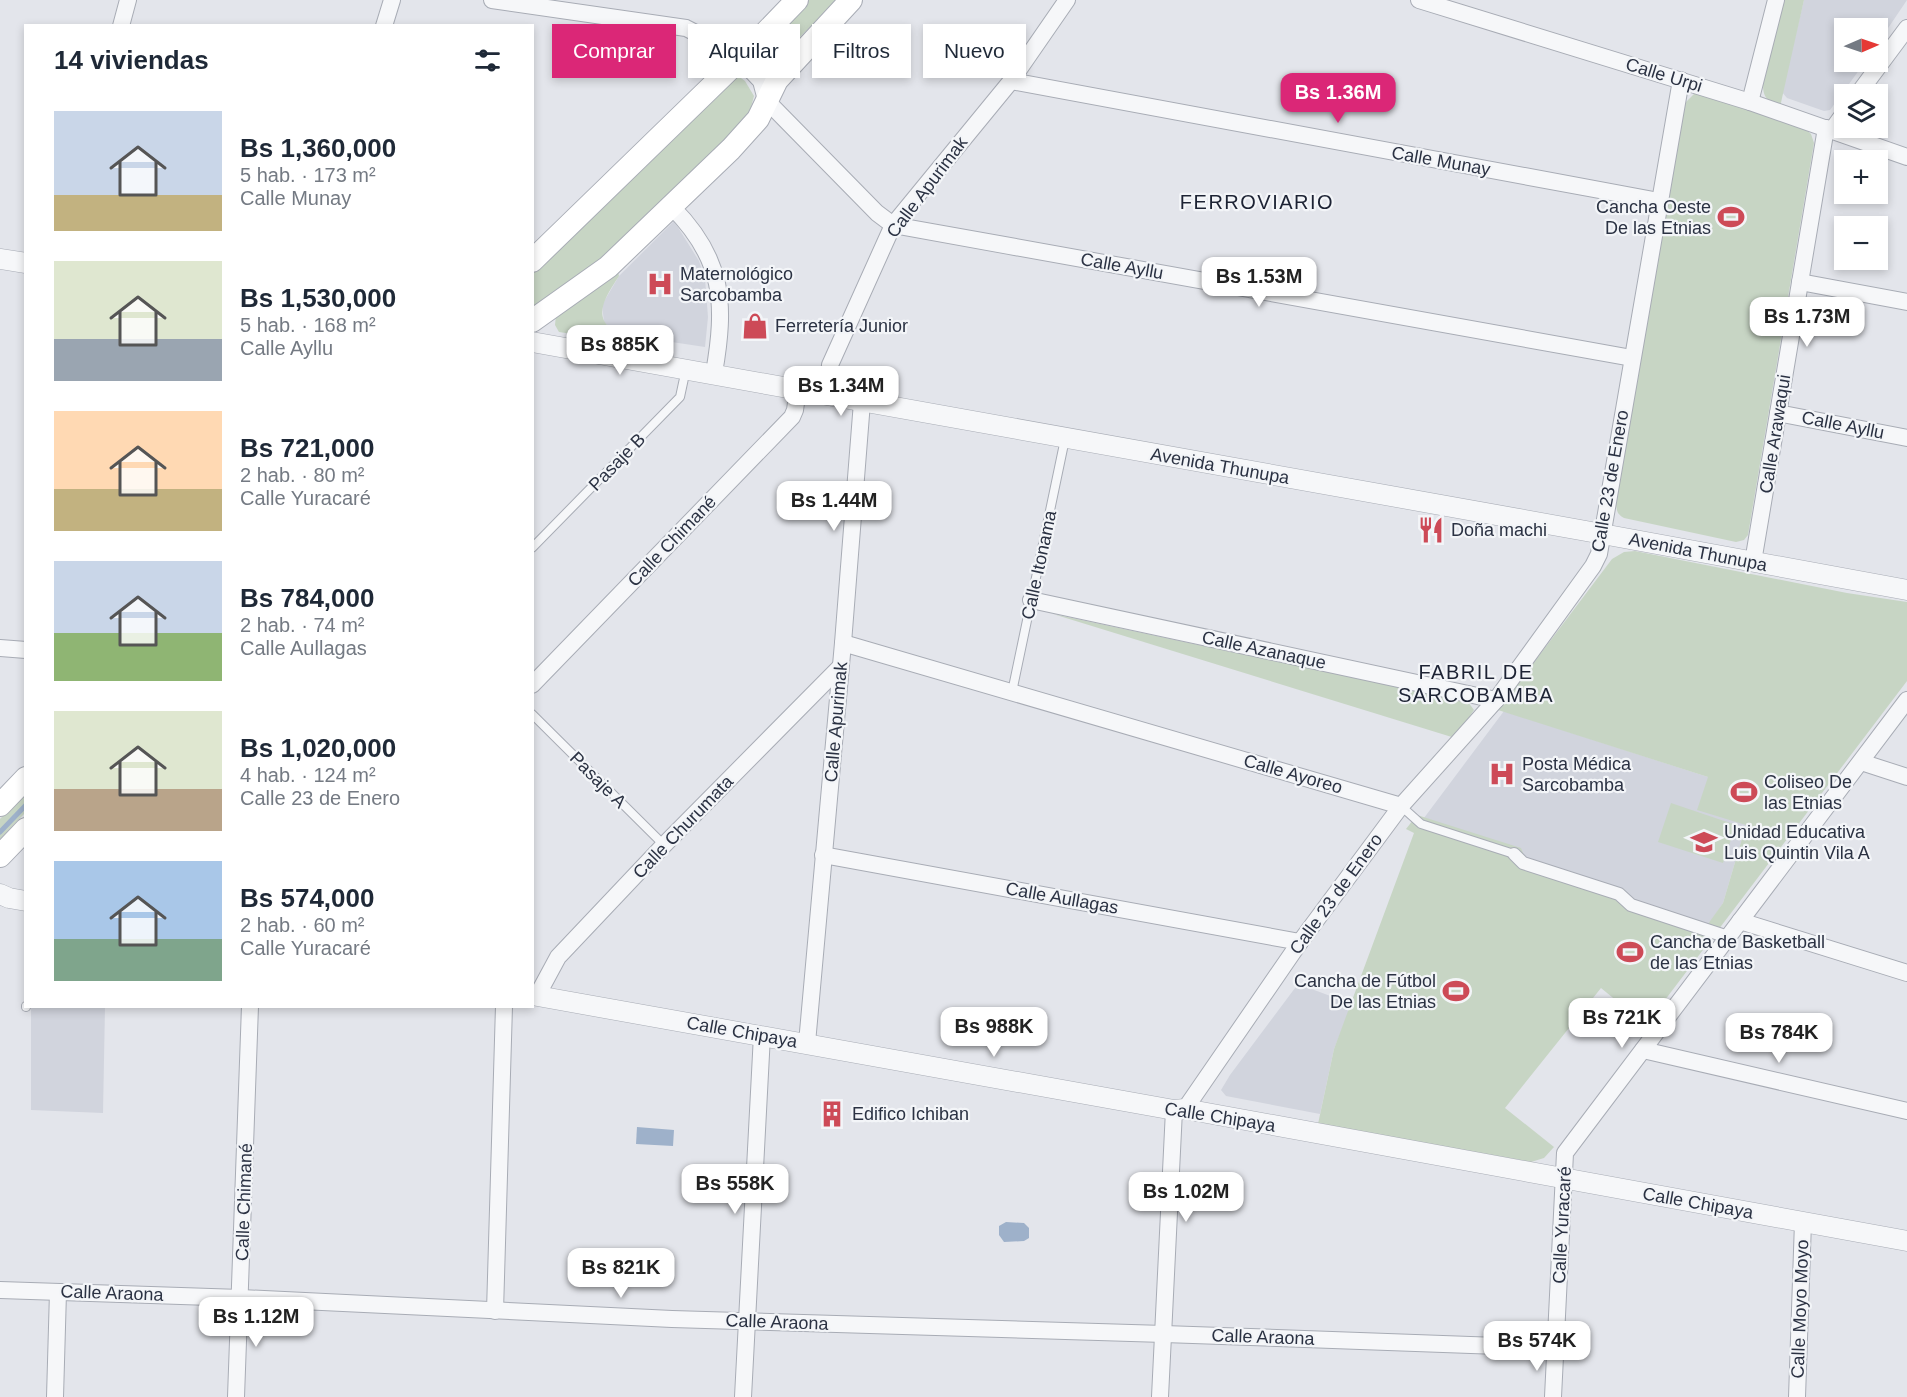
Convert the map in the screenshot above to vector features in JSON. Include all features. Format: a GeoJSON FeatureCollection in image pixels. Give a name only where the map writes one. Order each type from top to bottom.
{"type":"FeatureCollection","features":[{"type":"Feature","properties":{"kind":"main road"},"geometry":{"type":"LineString","coordinates":[[774,24],[797,0]]}},
{"type":"Feature","properties":{"kind":"main road"},"geometry":{"type":"LineString","coordinates":[[534,320],[608,267],[738,142],[758,119],[777,80],[851,0]]}},
{"type":"Feature","properties":{"kind":"main road"},"geometry":{"type":"LineString","coordinates":[[534,259],[720,78]]}},
{"type":"Feature","properties":{"kind":"main road"},"geometry":{"type":"LineString","coordinates":[[0,805],[24,780]]}},
{"type":"Feature","properties":{"kind":"main road"},"geometry":{"type":"LineString","coordinates":[[0,856],[24,831]]}},
{"type":"Feature","properties":{"kind":"street"},"geometry":{"type":"LineString","coordinates":[[122,24],[128,0]]}},
{"type":"Feature","properties":{"kind":"street"},"geometry":{"type":"LineString","coordinates":[[385,24],[392,0]]}},
{"type":"Feature","properties":{"kind":"street","name":"Calle Ayllu"},"geometry":{"type":"LineString","coordinates":[[492,0],[688,29]]}},
{"type":"Feature","properties":{"kind":"street","name":"Calle Apurimak"},"geometry":{"type":"LineString","coordinates":[[827,395],[830,365],[893,225],[1011,81],[1067,0]]}},
{"type":"Feature","properties":{"kind":"street"},"geometry":{"type":"LineString","coordinates":[[1750,102],[1776,0]]}},
{"type":"Feature","properties":{"kind":"street","name":"Calle Urpi"},"geometry":{"type":"LineString","coordinates":[[1429,1],[1750,102],[1907,157]]}},
{"type":"Feature","properties":{"kind":"street"},"geometry":{"type":"LineString","coordinates":[[1865,84],[1907,28]]}},
{"type":"Feature","properties":{"kind":"street","name":"Calle Ayllu"},"geometry":{"type":"LineString","coordinates":[[758,78],[766,100],[877,213],[893,225],[1632,358]]}},
{"type":"Feature","properties":{"kind":"street","name":"Calle 23 de Enero"},"geometry":{"type":"LineString","coordinates":[[1179,1110],[1401,806],[1496,700],[1593,566],[1599,554],[1681,80]]}},
{"type":"Feature","properties":{"kind":"street","name":"Calle Munay"},"geometry":{"type":"LineString","coordinates":[[1011,81],[1659,201]]}},
{"type":"Feature","properties":{"kind":"street","name":"Calle Arawaqui"},"geometry":{"type":"LineString","coordinates":[[1754,562],[1800,282],[1829,129],[1834,124]]}},
{"type":"Feature","properties":{"kind":"street"},"geometry":{"type":"LineString","coordinates":[[672,207],[690,225],[705,247],[715,271],[720,296],[720,322],[714,373]]}},
{"type":"Feature","properties":{"kind":"street"},"geometry":{"type":"LineString","coordinates":[[0,259],[24,263]]}},
{"type":"Feature","properties":{"kind":"street"},"geometry":{"type":"LineString","coordinates":[[1800,282],[1907,302]]}},
{"type":"Feature","properties":{"kind":"street","name":"Avenida Thunupa"},"geometry":{"type":"LineString","coordinates":[[534,342],[1907,590]]}},
{"type":"Feature","properties":{"kind":"street","name":"Calle Chimané"},"geometry":{"type":"LineString","coordinates":[[534,683],[792,417],[798,389]]}},
{"type":"Feature","properties":{"kind":"street","name":"Calle Apurimak"},"geometry":{"type":"LineString","coordinates":[[807,1043],[862,402]]}},
{"type":"Feature","properties":{"kind":"street","name":"Calle Ayllu"},"geometry":{"type":"LineString","coordinates":[[1778,413],[1907,438]]}},
{"type":"Feature","properties":{"kind":"street","name":"Calle Azanaque"},"geometry":{"type":"LineString","coordinates":[[1031,600],[1496,700]]}},
{"type":"Feature","properties":{"kind":"street","name":"Calle Ayoreo"},"geometry":{"type":"LineString","coordinates":[[843,643],[1401,806]]}},
{"type":"Feature","properties":{"kind":"street"},"geometry":{"type":"LineString","coordinates":[[0,648],[24,650]]}},
{"type":"Feature","properties":{"kind":"street","name":"Calle Churumata"},"geometry":{"type":"LineString","coordinates":[[535,995],[558,957],[664,845],[840,667]]}},
{"type":"Feature","properties":{"kind":"street","name":"Calle Yuracaré"},"geometry":{"type":"LineString","coordinates":[[1553,1397],[1565,1152],[1907,700]]}},
{"type":"Feature","properties":{"kind":"street"},"geometry":{"type":"LineString","coordinates":[[1861,762],[1907,777]]}},
{"type":"Feature","properties":{"kind":"street","name":"Calle Ayoreo"},"geometry":{"type":"LineString","coordinates":[[1514,854],[1523,863],[1619,894],[1631,905],[1728,937]]}},
{"type":"Feature","properties":{"kind":"street","name":"Calle Aullagas"},"geometry":{"type":"LineString","coordinates":[[823,855],[1300,942]]}},
{"type":"Feature","properties":{"kind":"street"},"geometry":{"type":"LineString","coordinates":[[0,894],[24,902]]}},
{"type":"Feature","properties":{"kind":"street"},"geometry":{"type":"LineString","coordinates":[[1740,921],[1907,973]]}},
{"type":"Feature","properties":{"kind":"street","name":"Calle Chipaya"},"geometry":{"type":"LineString","coordinates":[[535,995],[1907,1241]]}},
{"type":"Feature","properties":{"kind":"street","name":"Calle Chimané"},"geometry":{"type":"LineString","coordinates":[[236,1397],[250,1008]]}},
{"type":"Feature","properties":{"kind":"street"},"geometry":{"type":"LineString","coordinates":[[495,1311],[504,1008]]}},
{"type":"Feature","properties":{"kind":"street"},"geometry":{"type":"LineString","coordinates":[[743,1397],[762,1035]]}},
{"type":"Feature","properties":{"kind":"street"},"geometry":{"type":"LineString","coordinates":[[1643,1050],[1907,1111]]}},
{"type":"Feature","properties":{"kind":"street"},"geometry":{"type":"LineString","coordinates":[[1160,1397],[1179,1110]]}},
{"type":"Feature","properties":{"kind":"street","name":"Calle Moyo Moyo"},"geometry":{"type":"LineString","coordinates":[[1797,1397],[1803,1222]]}},
{"type":"Feature","properties":{"kind":"street","name":"Calle Araona"},"geometry":{"type":"LineString","coordinates":[[0,1290],[241,1298],[672,1319],[1555,1348]]}},
{"type":"Feature","properties":{"kind":"street"},"geometry":{"type":"LineString","coordinates":[[55,1397],[58,1292]]}},
{"type":"Feature","properties":{"kind":"lane","name":"Pasaje B"},"geometry":{"type":"LineString","coordinates":[[534,546],[680,398],[686,369]]}},
{"type":"Feature","properties":{"kind":"lane","name":"Calle Itonama"},"geometry":{"type":"LineString","coordinates":[[1012,692],[1065,439]]}},
{"type":"Feature","properties":{"kind":"lane","name":"Pasaje A"},"geometry":{"type":"LineString","coordinates":[[534,716],[664,845]]}},
{"type":"Feature","properties":{"kind":"lane","name":"Calle Ayoreo"},"geometry":{"type":"LineString","coordinates":[[1401,806],[1421,824],[1514,854]]}},
{"type":"Feature","properties":{"kind":"shaded area"},"geometry":{"type":"Polygon","coordinates":[[[1804,0],[1907,0],[1888,28],[1888,18],[1834,18],[1834,72],[1858,72],[1849,84],[1834,84],[1834,105],[1830,110],[1824,111],[1787,98],[1782,92],[1804,0]]]}},
{"type":"Feature","properties":{"kind":"shaded area","name":"Maternológico Sarcobamba"},"geometry":{"type":"Polygon","coordinates":[[[674,221],[699,261],[705,279],[708,317],[705,347],[625,335],[614,331],[604,322],[602,305],[619,276],[674,221]]]}},
{"type":"Feature","properties":{"kind":"shaded area"},"geometry":{"type":"Polygon","coordinates":[[[1504,711],[1708,777],[1746,825],[1723,903],[1709,924],[1632,899],[1624,889],[1525,858],[1424,818],[1504,711]]]}},
{"type":"Feature","properties":{"kind":"shaded area"},"geometry":{"type":"Polygon","coordinates":[[[1298,984],[1352,1004],[1334,1049],[1320,1114],[1226,1096],[1221,1090],[1230,1075],[1298,984]]]}},
{"type":"Feature","properties":{"kind":"shaded area"},"geometry":{"type":"Polygon","coordinates":[[[31,1008],[105,1008],[103,1113],[31,1110],[31,1008]]]}},
{"type":"Feature","properties":{"kind":"green space"},"geometry":{"type":"Polygon","coordinates":[[[809,0],[836,0],[800,37],[800,24],[786,24],[809,0]]]}},
{"type":"Feature","properties":{"kind":"green space"},"geometry":{"type":"Polygon","coordinates":[[[1783,0],[1804,0],[1780,107],[1767,99],[1763,85],[1783,0]]]}},
{"type":"Feature","properties":{"kind":"green space"},"geometry":{"type":"Polygon","coordinates":[[[734,78],[741,78],[745,81],[754,96],[750,111],[741,125],[607,254],[534,307],[534,271],[734,78]]]}},
{"type":"Feature","properties":{"kind":"green space"},"geometry":{"type":"Polygon","coordinates":[[[1694,94],[1701,94],[1804,128],[1811,134],[1814,143],[1748,535],[1744,540],[1736,542],[1624,518],[1618,513],[1616,505],[1685,103],[1694,94]]]}},
{"type":"Feature","properties":{"kind":"green space"},"geometry":{"type":"Polygon","coordinates":[[[617,267],[619,276],[608,293],[602,310],[606,324],[625,335],[626,342],[559,332],[555,325],[556,315],[617,267]]]}},
{"type":"Feature","properties":{"kind":"green space"},"geometry":{"type":"Polygon","coordinates":[[[1635,551],[1847,593],[1907,602],[1907,681],[1646,1025],[1601,988],[1505,1108],[1554,1147],[1544,1158],[1531,1162],[1318,1124],[1334,1049],[1414,833],[1406,829],[1417,815],[1521,848],[1525,858],[1624,889],[1632,899],[1708,924],[1723,903],[1746,825],[1697,810],[1708,777],[1498,710],[1612,559],[1624,552],[1635,551]]]}},
{"type":"Feature","properties":{"kind":"green space"},"geometry":{"type":"Polygon","coordinates":[[[1053,614],[1468,702],[1474,710],[1455,738],[1053,614]]]}},
{"type":"Feature","properties":{"kind":"green space"},"geometry":{"type":"Polygon","coordinates":[[[24,794],[24,814],[0,839],[0,819],[24,794]]]}},
{"type":"Feature","properties":{"kind":"green space"},"geometry":{"type":"Polygon","coordinates":[[[1671,803],[1736,825],[1723,863],[1658,842],[1671,803]]]}},
{"type":"Feature","properties":{"kind":"water"},"geometry":{"type":"Polygon","coordinates":[[[637,1127],[674,1130],[673,1146],[636,1144],[637,1127]]]}},
{"type":"Feature","properties":{"kind":"water"},"geometry":{"type":"Polygon","coordinates":[[[1006,1222],[1024,1223],[1029,1228],[1029,1238],[1024,1241],[1004,1242],[999,1235],[999,1226],[1006,1222]]]}},
{"type":"Feature","properties":{"kind":"waterway"},"geometry":{"type":"LineString","coordinates":[[0,832],[24,807]]}},
{"type":"Feature","properties":{"kind":"place","name":"Cancha Oeste De las Etnias"},"geometry":{"type":"Point","coordinates":[1731,217]}},
{"type":"Feature","properties":{"kind":"place","name":"Maternológico Sarcobamba"},"geometry":{"type":"Point","coordinates":[660,284]}},
{"type":"Feature","properties":{"kind":"place","name":"Ferretería Junior"},"geometry":{"type":"Point","coordinates":[755,326]}},
{"type":"Feature","properties":{"kind":"place","name":"Doña machi"},"geometry":{"type":"Point","coordinates":[1431,530]}},
{"type":"Feature","properties":{"kind":"place","name":"Posta Médica Sarcobamba"},"geometry":{"type":"Point","coordinates":[1502,774]}},
{"type":"Feature","properties":{"kind":"place","name":"Coliseo De las Etnias"},"geometry":{"type":"Point","coordinates":[1744,792]}},
{"type":"Feature","properties":{"kind":"place","name":"Unidad Educativa Luis Quintin Vila A"},"geometry":{"type":"Point","coordinates":[1704,842]}},
{"type":"Feature","properties":{"kind":"place","name":"Cancha de Basketball de las Etnias"},"geometry":{"type":"Point","coordinates":[1630,952]}},
{"type":"Feature","properties":{"kind":"place","name":"Cancha de Fútbol De las Etnias"},"geometry":{"type":"Point","coordinates":[1456,991]}},
{"type":"Feature","properties":{"kind":"place","name":"Edifico Ichiban"},"geometry":{"type":"Point","coordinates":[832,1114]}},
{"type":"Feature","properties":{"kind":"district","name":"FERROVIARIO"},"geometry":{"type":"Point","coordinates":[1257,202]}},
{"type":"Feature","properties":{"kind":"district","name":"FABRIL DE SARCOBAMBA"},"geometry":{"type":"Point","coordinates":[1476,684]}}]}
